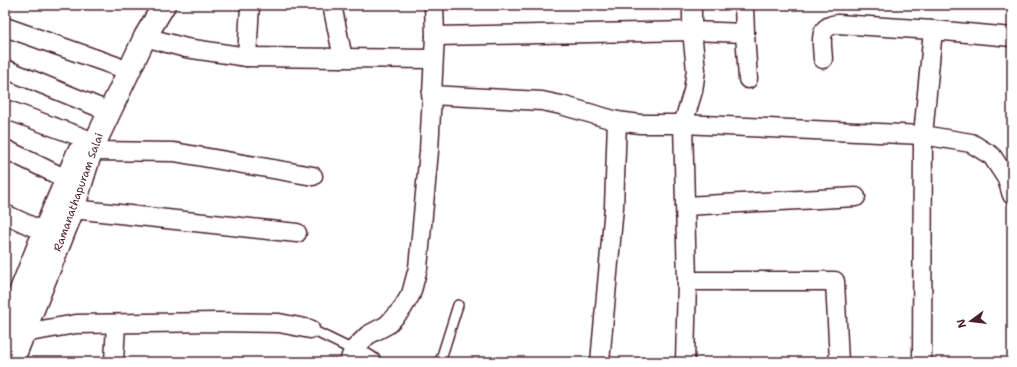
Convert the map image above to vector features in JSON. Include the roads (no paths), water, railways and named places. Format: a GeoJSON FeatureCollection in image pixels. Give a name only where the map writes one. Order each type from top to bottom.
{"type":"FeatureCollection","features":[{"type":"Feature","properties":{"kind":"highway","name":"Ramanathapuram Salai"},"geometry":{"type":"LineString","coordinates":[[10,331],[73,209],[98,107],[116,66],[150,5]]}},
{"type":"Feature","properties":{"kind":"highway","name":"Ramanathapuram Salai"},"geometry":{"type":"LineString","coordinates":[[12,362],[10,331],[44,232],[66,179],[88,144],[145,37],[164,5]]}},
{"type":"Feature","properties":{"kind":"street"},"geometry":{"type":"LineString","coordinates":[[247,57],[250,5]]}},
{"type":"Feature","properties":{"kind":"street"},"geometry":{"type":"LineString","coordinates":[[332,5],[343,58]]}},
{"type":"Feature","properties":{"kind":"street"},"geometry":{"type":"LineString","coordinates":[[372,362],[351,356],[368,335],[386,325],[402,309],[411,294],[418,268],[429,151],[435,36],[434,5]]}},
{"type":"Feature","properties":{"kind":"street"},"geometry":{"type":"LineString","coordinates":[[685,362],[687,281],[682,124],[693,91],[696,70],[692,31],[692,5]]}},
{"type":"Feature","properties":{"kind":"street"},"geometry":{"type":"LineString","coordinates":[[744,5],[748,79]]}},
{"type":"Feature","properties":{"kind":"street"},"geometry":{"type":"LineString","coordinates":[[823,59],[823,31],[827,27],[838,24],[1012,37]]}},
{"type":"Feature","properties":{"kind":"street"},"geometry":{"type":"LineString","coordinates":[[5,27],[116,66]]}},
{"type":"Feature","properties":{"kind":"street"},"geometry":{"type":"LineString","coordinates":[[922,362],[923,136],[933,30]]}},
{"type":"Feature","properties":{"kind":"street"},"geometry":{"type":"LineString","coordinates":[[435,36],[692,31],[745,33]]}},
{"type":"Feature","properties":{"kind":"street"},"geometry":{"type":"LineString","coordinates":[[145,37],[186,48],[247,57],[433,59]]}},
{"type":"Feature","properties":{"kind":"street"},"geometry":{"type":"LineString","coordinates":[[5,69],[98,107]]}},
{"type":"Feature","properties":{"kind":"street"},"geometry":{"type":"LineString","coordinates":[[431,95],[542,101],[617,121],[640,124],[682,124],[923,136],[971,143],[992,156],[1007,179],[1012,195]]}},
{"type":"Feature","properties":{"kind":"street"},"geometry":{"type":"LineString","coordinates":[[5,110],[88,144],[174,152],[313,176]]}},
{"type":"Feature","properties":{"kind":"street"},"geometry":{"type":"LineString","coordinates":[[600,362],[614,207],[617,121]]}},
{"type":"Feature","properties":{"kind":"street"},"geometry":{"type":"LineString","coordinates":[[5,149],[66,179]]}},
{"type":"Feature","properties":{"kind":"street"},"geometry":{"type":"LineString","coordinates":[[685,206],[856,197]]}},
{"type":"Feature","properties":{"kind":"street"},"geometry":{"type":"LineString","coordinates":[[73,209],[297,233]]}},
{"type":"Feature","properties":{"kind":"street"},"geometry":{"type":"LineString","coordinates":[[5,214],[44,232]]}},
{"type":"Feature","properties":{"kind":"street"},"geometry":{"type":"LineString","coordinates":[[687,281],[835,281],[838,362]]}},
{"type":"Feature","properties":{"kind":"street"},"geometry":{"type":"LineString","coordinates":[[10,331],[76,324],[216,322],[278,323],[310,330]]}},
{"type":"Feature","properties":{"kind":"street"},"geometry":{"type":"LineString","coordinates":[[114,362],[116,324]]}},
{"type":"Feature","properties":{"kind":"lane"},"geometry":{"type":"LineString","coordinates":[[440,362],[458,305]]}},
{"type":"Feature","properties":{"kind":"lane"},"geometry":{"type":"LineString","coordinates":[[310,330],[351,356]]}}]}
